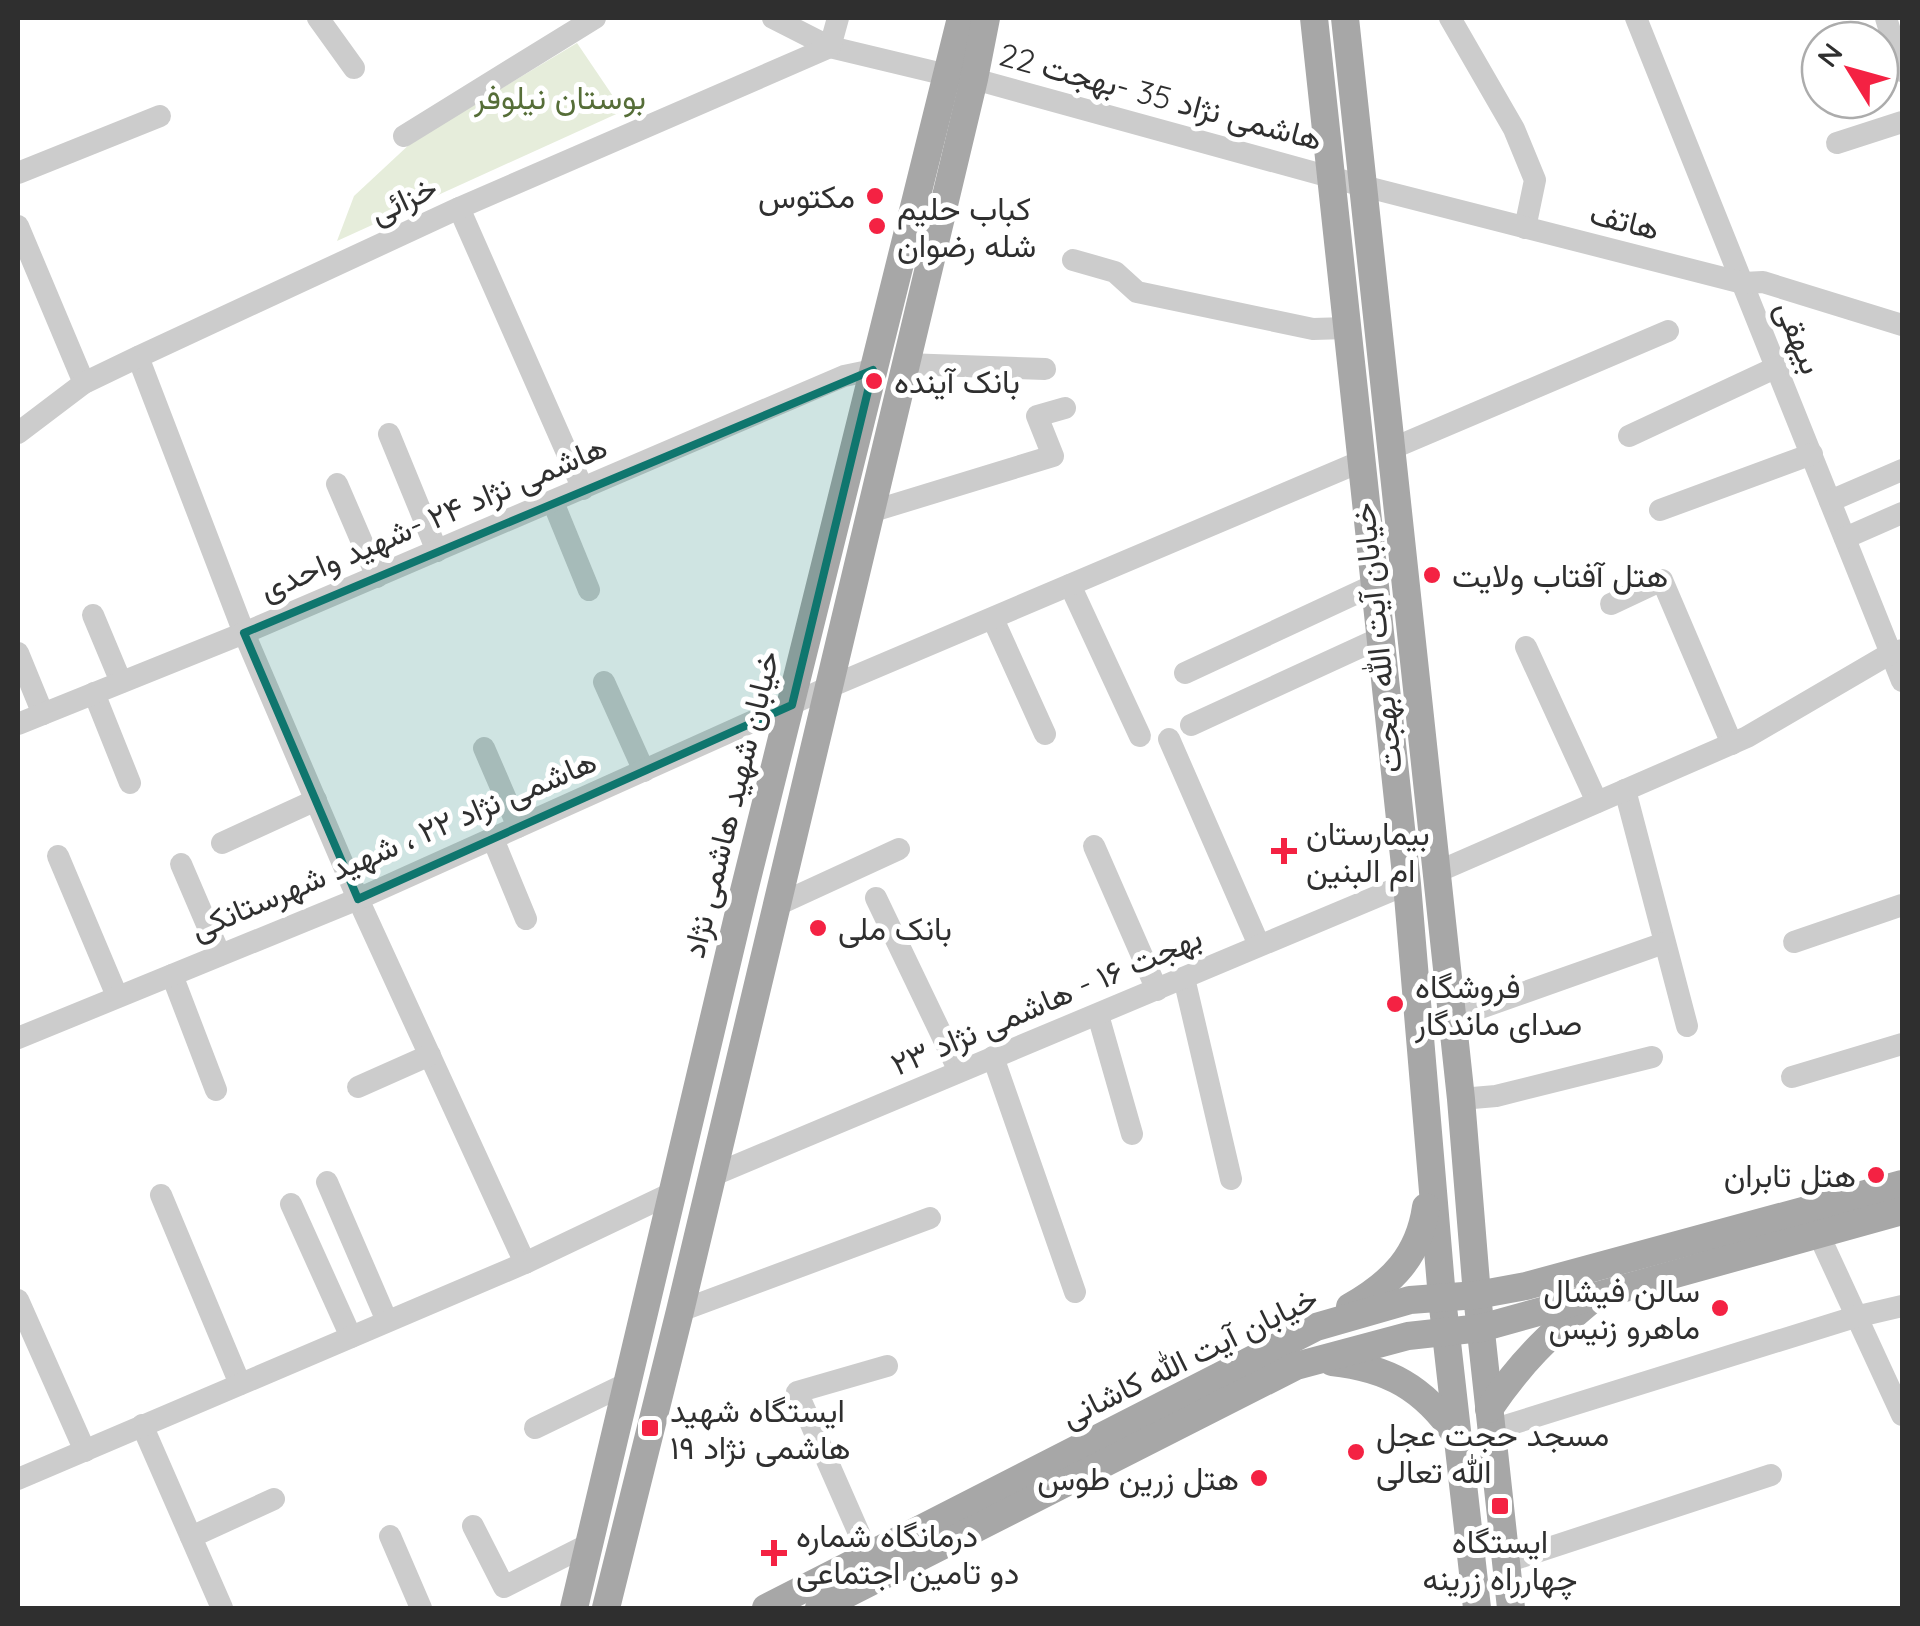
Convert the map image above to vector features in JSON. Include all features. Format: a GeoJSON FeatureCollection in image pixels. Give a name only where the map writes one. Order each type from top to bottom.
{"type":"FeatureCollection","features":[{"type":"Feature","properties":{"kind":"main road","name":"خیابان شهید هاشمی نژاد"},"geometry":{"type":"LineString","coordinates":[[606,1608],[906,364],[961,77],[961,18]]}},
{"type":"Feature","properties":{"kind":"main road"},"geometry":{"type":"LineString","coordinates":[[961,77],[986,18]]}},
{"type":"Feature","properties":{"kind":"main road","name":"خیابان آیت الله بهجت"},"geometry":{"type":"LineString","coordinates":[[1314,18],[1406,884],[1456,1435],[1477,1608]]}},
{"type":"Feature","properties":{"kind":"main road","name":"خیابان آیت الله بهجت"},"geometry":{"type":"LineString","coordinates":[[1345,18],[1461,1100],[1477,1294],[1511,1608]]}},
{"type":"Feature","properties":{"kind":"main road","name":"خیابان شهید هاشمی نژاد"},"geometry":{"type":"LineString","coordinates":[[574,1608],[873,370],[961,77]]}},
{"type":"Feature","properties":{"kind":"main road"},"geometry":{"type":"LineString","coordinates":[[1316,1327],[1388,1282],[1409,1259],[1422,1229],[1431,1161]]}},
{"type":"Feature","properties":{"kind":"main road","name":"خیابان آیت الله کاشانی"},"geometry":{"type":"LineString","coordinates":[[766,1608],[1316,1327],[1410,1300],[1526,1286],[1902,1184]]}},
{"type":"Feature","properties":{"kind":"main road","name":"خیابان آیت الله کاشانی"},"geometry":{"type":"LineString","coordinates":[[819,1608],[1296,1366],[1408,1336],[1481,1328],[1902,1210]]}},
{"type":"Feature","properties":{"kind":"main road"},"geometry":{"type":"LineString","coordinates":[[1491,1419],[1518,1366],[1597,1296]]}},
{"type":"Feature","properties":{"kind":"main road"},"geometry":{"type":"LineString","coordinates":[[1296,1366],[1327,1362],[1367,1366],[1412,1387],[1441,1413],[1456,1435]]}},
{"type":"Feature","properties":{"kind":"street"},"geometry":{"type":"LineString","coordinates":[[318,18],[354,68]]}},
{"type":"Feature","properties":{"kind":"street"},"geometry":{"type":"LineString","coordinates":[[404,136],[596,18]]}},
{"type":"Feature","properties":{"kind":"street","name":"هاشمی نژاد 35 -بهجت 22"},"geometry":{"type":"LineString","coordinates":[[773,18],[830,47],[961,77],[1331,177]]}},
{"type":"Feature","properties":{"kind":"street"},"geometry":{"type":"LineString","coordinates":[[830,47],[838,18]]}},
{"type":"Feature","properties":{"kind":"street"},"geometry":{"type":"LineString","coordinates":[[1450,18],[1514,129],[1535,180],[1525,228]]}},
{"type":"Feature","properties":{"kind":"street","name":"بیهقی"},"geometry":{"type":"LineString","coordinates":[[1636,18],[1845,538],[1897,651],[1902,681]]}},
{"type":"Feature","properties":{"kind":"street"},"geometry":{"type":"LineString","coordinates":[[1886,18],[1902,71]]}},
{"type":"Feature","properties":{"kind":"street","name":"خزائی"},"geometry":{"type":"LineString","coordinates":[[18,433],[84,383],[138,357],[459,208],[830,47]]}},
{"type":"Feature","properties":{"kind":"street"},"geometry":{"type":"LineString","coordinates":[[18,173],[160,116]]}},
{"type":"Feature","properties":{"kind":"street"},"geometry":{"type":"LineString","coordinates":[[1837,143],[1902,122]]}},
{"type":"Feature","properties":{"kind":"street","name":"هاتف"},"geometry":{"type":"LineString","coordinates":[[1331,177],[1743,283],[1762,282],[1902,325]]}},
{"type":"Feature","properties":{"kind":"street"},"geometry":{"type":"LineString","coordinates":[[459,208],[584,489]]}},
{"type":"Feature","properties":{"kind":"street"},"geometry":{"type":"LineString","coordinates":[[18,226],[27,277],[84,383]]}},
{"type":"Feature","properties":{"kind":"street"},"geometry":{"type":"LineString","coordinates":[[1073,260],[1114,272],[1136,292],[1313,329],[1347,328]]}},
{"type":"Feature","properties":{"kind":"street"},"geometry":{"type":"LineString","coordinates":[[1391,449],[1668,332]]}},
{"type":"Feature","properties":{"kind":"street"},"geometry":{"type":"LineString","coordinates":[[138,357],[244,633],[358,899],[524,1263]]}},
{"type":"Feature","properties":{"kind":"street"},"geometry":{"type":"LineString","coordinates":[[906,364],[1045,369]]}},
{"type":"Feature","properties":{"kind":"street"},"geometry":{"type":"LineString","coordinates":[[1629,436],[1777,368]]}},
{"type":"Feature","properties":{"kind":"street","name":"هاشمی نژاد ۲۴ -شهید واحدی"},"geometry":{"type":"LineString","coordinates":[[18,724],[244,633],[844,376],[873,370]]}},
{"type":"Feature","properties":{"kind":"street"},"geometry":{"type":"LineString","coordinates":[[870,512],[1053,456],[1038,416],[1066,408]]}},
{"type":"Feature","properties":{"kind":"street"},"geometry":{"type":"LineString","coordinates":[[389,434],[438,551]]}},
{"type":"Feature","properties":{"kind":"street"},"geometry":{"type":"LineString","coordinates":[[1660,510],[1812,454]]}},
{"type":"Feature","properties":{"kind":"street","name":"هاشمی نژاد ۲۲ ، شهید شهرستانکی"},"geometry":{"type":"LineString","coordinates":[[18,1037],[358,899],[827,688],[1362,461]]}},
{"type":"Feature","properties":{"kind":"street"},"geometry":{"type":"LineString","coordinates":[[1830,501],[1902,470]]}},
{"type":"Feature","properties":{"kind":"street"},"geometry":{"type":"LineString","coordinates":[[337,484],[377,576]]}},
{"type":"Feature","properties":{"kind":"street"},"geometry":{"type":"LineString","coordinates":[[552,502],[589,590]]}},
{"type":"Feature","properties":{"kind":"street"},"geometry":{"type":"LineString","coordinates":[[1845,538],[1902,513]]}},
{"type":"Feature","properties":{"kind":"street"},"geometry":{"type":"LineString","coordinates":[[1611,604],[1662,580],[1732,744]]}},
{"type":"Feature","properties":{"kind":"street"},"geometry":{"type":"LineString","coordinates":[[1070,585],[1140,736]]}},
{"type":"Feature","properties":{"kind":"street"},"geometry":{"type":"LineString","coordinates":[[1185,673],[1372,586]]}},
{"type":"Feature","properties":{"kind":"street"},"geometry":{"type":"LineString","coordinates":[[92,616],[120,682]]}},
{"type":"Feature","properties":{"kind":"street"},"geometry":{"type":"LineString","coordinates":[[993,619],[1045,734]]}},
{"type":"Feature","properties":{"kind":"street"},"geometry":{"type":"LineString","coordinates":[[1191,725],[1378,639]]}},
{"type":"Feature","properties":{"kind":"street"},"geometry":{"type":"LineString","coordinates":[[1526,647],[1597,802]]}},
{"type":"Feature","properties":{"kind":"street"},"geometry":{"type":"LineString","coordinates":[[1437,872],[1732,744],[1897,651]]}},
{"type":"Feature","properties":{"kind":"street"},"geometry":{"type":"LineString","coordinates":[[18,653],[43,714]]}},
{"type":"Feature","properties":{"kind":"street"},"geometry":{"type":"LineString","coordinates":[[604,682],[644,771]]}},
{"type":"Feature","properties":{"kind":"street"},"geometry":{"type":"LineString","coordinates":[[94,693],[130,783]]}},
{"type":"Feature","properties":{"kind":"street"},"geometry":{"type":"LineString","coordinates":[[1169,739],[1259,945]]}},
{"type":"Feature","properties":{"kind":"street"},"geometry":{"type":"LineString","coordinates":[[484,748],[518,827]]}},
{"type":"Feature","properties":{"kind":"street"},"geometry":{"type":"LineString","coordinates":[[1625,790],[1686,1026]]}},
{"type":"Feature","properties":{"kind":"street"},"geometry":{"type":"LineString","coordinates":[[222,843],[316,800]]}},
{"type":"Feature","properties":{"kind":"street"},"geometry":{"type":"LineString","coordinates":[[494,838],[526,919]]}},
{"type":"Feature","properties":{"kind":"street"},"geometry":{"type":"LineString","coordinates":[[1094,846],[1158,990]]}},
{"type":"Feature","properties":{"kind":"street"},"geometry":{"type":"LineString","coordinates":[[775,906],[899,848]]}},
{"type":"Feature","properties":{"kind":"street"},"geometry":{"type":"LineString","coordinates":[[58,856],[117,996]]}},
{"type":"Feature","properties":{"kind":"street"},"geometry":{"type":"LineString","coordinates":[[181,864],[220,955]]}},
{"type":"Feature","properties":{"kind":"street","name":"بهجت ۱۶ - هاشمی نژاد ۲۳"},"geometry":{"type":"LineString","coordinates":[[710,1176],[1406,884]]}},
{"type":"Feature","properties":{"kind":"street"},"geometry":{"type":"LineString","coordinates":[[876,898],[960,1071]]}},
{"type":"Feature","properties":{"kind":"street"},"geometry":{"type":"LineString","coordinates":[[1794,942],[1902,904]]}},
{"type":"Feature","properties":{"kind":"street"},"geometry":{"type":"LineString","coordinates":[[1452,1018],[1664,944]]}},
{"type":"Feature","properties":{"kind":"street"},"geometry":{"type":"LineString","coordinates":[[172,975],[216,1090]]}},
{"type":"Feature","properties":{"kind":"street"},"geometry":{"type":"LineString","coordinates":[[1184,978],[1231,1180]]}},
{"type":"Feature","properties":{"kind":"street"},"geometry":{"type":"LineString","coordinates":[[1098,1014],[1132,1134]]}},
{"type":"Feature","properties":{"kind":"street"},"geometry":{"type":"LineString","coordinates":[[1792,1077],[1902,1044]]}},
{"type":"Feature","properties":{"kind":"street"},"geometry":{"type":"LineString","coordinates":[[358,1087],[430,1055]]}},
{"type":"Feature","properties":{"kind":"street"},"geometry":{"type":"LineString","coordinates":[[993,1057],[1075,1292]]}},
{"type":"Feature","properties":{"kind":"street"},"geometry":{"type":"LineString","coordinates":[[1461,1100],[1496,1096],[1652,1057]]}},
{"type":"Feature","properties":{"kind":"street"},"geometry":{"type":"LineString","coordinates":[[327,1182],[388,1321]]}},
{"type":"Feature","properties":{"kind":"street"},"geometry":{"type":"LineString","coordinates":[[18,1479],[524,1263],[672,1192]]}},
{"type":"Feature","properties":{"kind":"street"},"geometry":{"type":"LineString","coordinates":[[161,1195],[240,1384]]}},
{"type":"Feature","properties":{"kind":"street"},"geometry":{"type":"LineString","coordinates":[[291,1204],[350,1337]]}},
{"type":"Feature","properties":{"kind":"street"},"geometry":{"type":"LineString","coordinates":[[680,1311],[930,1218]]}},
{"type":"Feature","properties":{"kind":"street"},"geometry":{"type":"LineString","coordinates":[[1818,1234],[1902,1415]]}},
{"type":"Feature","properties":{"kind":"street"},"geometry":{"type":"LineString","coordinates":[[18,1300],[85,1451]]}},
{"type":"Feature","properties":{"kind":"street"},"geometry":{"type":"LineString","coordinates":[[1491,1419],[1902,1306]]}},
{"type":"Feature","properties":{"kind":"street"},"geometry":{"type":"LineString","coordinates":[[869,1556],[798,1392],[887,1366]]}},
{"type":"Feature","properties":{"kind":"street"},"geometry":{"type":"LineString","coordinates":[[536,1428],[628,1382]]}},
{"type":"Feature","properties":{"kind":"street"},"geometry":{"type":"LineString","coordinates":[[142,1425],[222,1608]]}},
{"type":"Feature","properties":{"kind":"street"},"geometry":{"type":"LineString","coordinates":[[1506,1562],[1770,1475]]}},
{"type":"Feature","properties":{"kind":"street"},"geometry":{"type":"LineString","coordinates":[[191,1537],[274,1499]]}},
{"type":"Feature","properties":{"kind":"street"},"geometry":{"type":"LineString","coordinates":[[473,1526],[504,1587],[591,1543]]}},
{"type":"Feature","properties":{"kind":"street"},"geometry":{"type":"LineString","coordinates":[[390,1536],[421,1608]]}},
{"type":"Feature","properties":{"kind":"highlighted area"},"geometry":{"type":"Polygon","coordinates":[[[873,370],[792,705],[358,899],[244,633],[873,370]]]}},
{"type":"Feature","properties":{"kind":"green space","name":"بوستان نیلوفر"},"geometry":{"type":"Polygon","coordinates":[[[577,43],[623,111],[337,241],[354,196],[412,142],[577,43]]]}},
{"type":"Feature","properties":{"kind":"place","name":"مکتوس"},"geometry":{"type":"Point","coordinates":[875,196]}},
{"type":"Feature","properties":{"kind":"place","name":"کباب حلیم شله رضوان"},"geometry":{"type":"Point","coordinates":[877,226]}},
{"type":"Feature","properties":{"kind":"place","name":"بانک آینده"},"geometry":{"type":"Point","coordinates":[874,381]}},
{"type":"Feature","properties":{"kind":"place","name":"هتل آفتاب ولایت"},"geometry":{"type":"Point","coordinates":[1432,575]}},
{"type":"Feature","properties":{"kind":"place","name":"بیمارستان ام البنین"},"geometry":{"type":"Point","coordinates":[1284,851]}},
{"type":"Feature","properties":{"kind":"place","name":"بانک ملی"},"geometry":{"type":"Point","coordinates":[818,928]}},
{"type":"Feature","properties":{"kind":"place","name":"فروشگاه صدای ماندگار"},"geometry":{"type":"Point","coordinates":[1395,1004]}},
{"type":"Feature","properties":{"kind":"place","name":"هتل تابران"},"geometry":{"type":"Point","coordinates":[1876,1175]}},
{"type":"Feature","properties":{"kind":"place","name":"سالن فیشال ماهرو زنیس"},"geometry":{"type":"Point","coordinates":[1720,1308]}},
{"type":"Feature","properties":{"kind":"place","name":"ایستگاه شهید هاشمی نژاد ۱۹"},"geometry":{"type":"Point","coordinates":[650,1428]}},
{"type":"Feature","properties":{"kind":"place","name":"مسجد حجت عجل الله تعالی"},"geometry":{"type":"Point","coordinates":[1356,1452]}},
{"type":"Feature","properties":{"kind":"place","name":"هتل زرین طوس"},"geometry":{"type":"Point","coordinates":[1259,1478]}},
{"type":"Feature","properties":{"kind":"place","name":"ایستگاه چهارراه زرینه"},"geometry":{"type":"Point","coordinates":[1500,1506]}},
{"type":"Feature","properties":{"kind":"place","name":"درمانگاه شماره دو تامین اجتماعی"},"geometry":{"type":"Point","coordinates":[774,1553]}}]}
